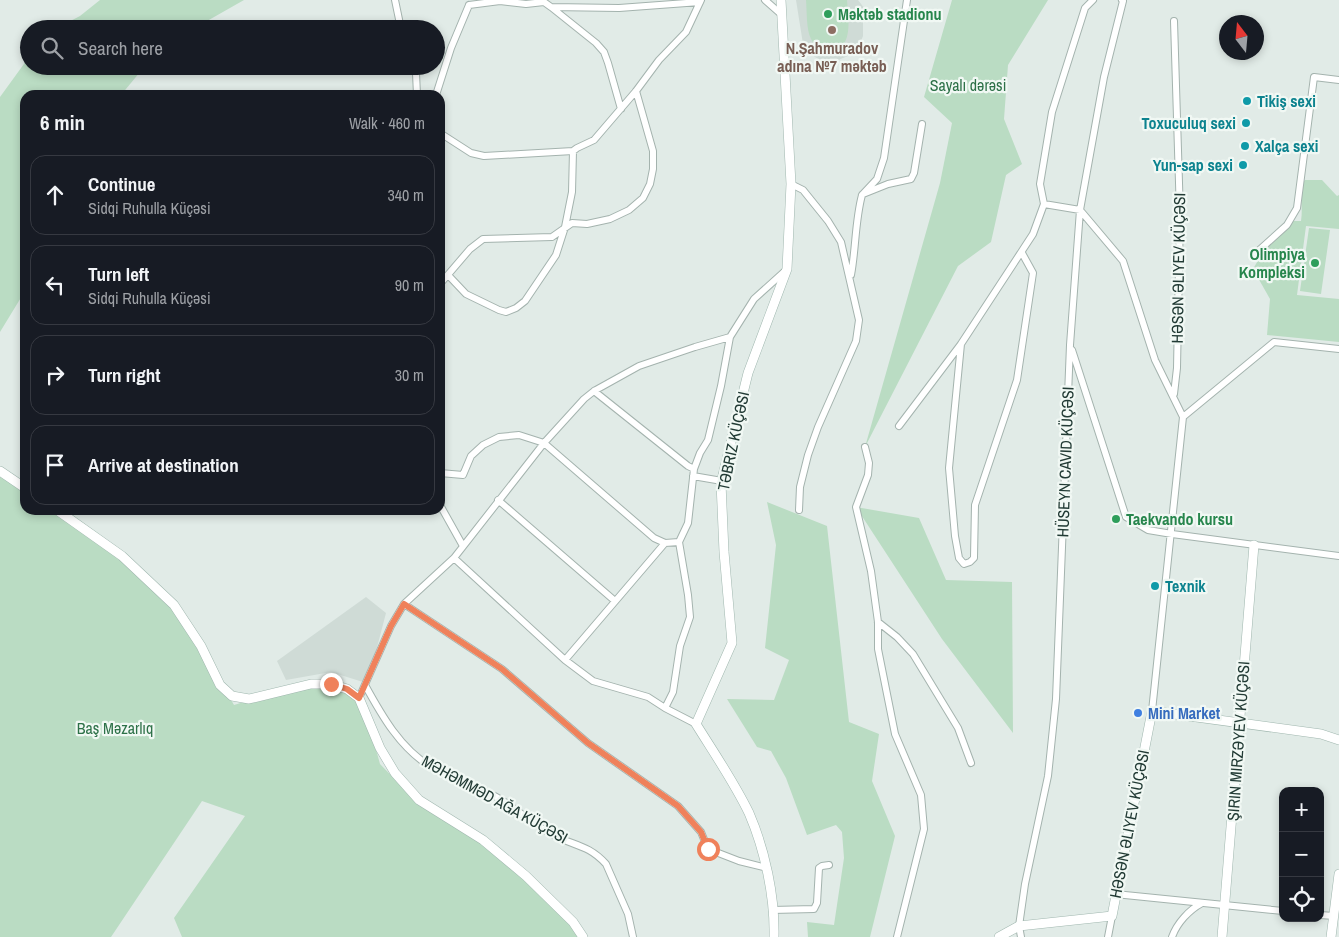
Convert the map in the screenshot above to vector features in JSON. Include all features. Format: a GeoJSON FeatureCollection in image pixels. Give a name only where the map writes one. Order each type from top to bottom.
{"type":"FeatureCollection","features":[{"type":"Feature","properties":{"kind":"street"},"geometry":{"type":"LineString","coordinates":[[396,0],[399,20]]}},
{"type":"Feature","properties":{"kind":"street"},"geometry":{"type":"LineString","coordinates":[[445,67],[468,2],[500,0],[526,4],[543,1],[596,43],[604,52],[620,109]]}},
{"type":"Feature","properties":{"kind":"street"},"geometry":{"type":"LineString","coordinates":[[610,0],[613,5],[619,8]]}},
{"type":"Feature","properties":{"kind":"street"},"geometry":{"type":"LineString","coordinates":[[765,0],[782,15]]}},
{"type":"Feature","properties":{"kind":"street"},"geometry":{"type":"LineString","coordinates":[[781,0],[782,15]]}},
{"type":"Feature","properties":{"kind":"street"},"geometry":{"type":"LineString","coordinates":[[850,279],[855,244],[856,217],[862,195],[877,179],[884,158],[907,0]]}},
{"type":"Feature","properties":{"kind":"street"},"geometry":{"type":"LineString","coordinates":[[899,426],[961,344],[1022,254],[1033,234],[1044,204],[1040,184],[1052,112],[1085,8],[1093,0]]}},
{"type":"Feature","properties":{"kind":"street","name":"HÜSEYN CAVID KÜÇƏSI"},"geometry":{"type":"LineString","coordinates":[[1021,937],[1019,926],[1025,884],[1048,776],[1056,699],[1070,345],[1080,210],[1104,77],[1122,0]]}},
{"type":"Feature","properties":{"kind":"street"},"geometry":{"type":"LineString","coordinates":[[445,136],[471,153],[484,156],[573,151],[594,140],[636,91],[659,60],[686,32],[700,1],[619,8],[551,7]]}},
{"type":"Feature","properties":{"kind":"street","name":"TƏBRIZ KÜÇƏSI"},"geometry":{"type":"LineString","coordinates":[[696,724],[732,643],[724,552],[721,500],[722,481],[748,373],[787,270],[791,184],[782,15]]}},
{"type":"Feature","properties":{"kind":"street","name":"HƏSƏN ƏLIYEV KÜÇƏSI"},"geometry":{"type":"LineString","coordinates":[[1174,21],[1180,215],[1174,395]]}},
{"type":"Feature","properties":{"kind":"street"},"geometry":{"type":"LineString","coordinates":[[416,75],[417,90]]}},
{"type":"Feature","properties":{"kind":"street"},"geometry":{"type":"LineString","coordinates":[[438,90],[442,75]]}},
{"type":"Feature","properties":{"kind":"street"},"geometry":{"type":"LineString","coordinates":[[1256,253],[1287,225],[1297,208],[1314,77],[1339,80]]}},
{"type":"Feature","properties":{"kind":"street"},"geometry":{"type":"LineString","coordinates":[[445,278],[470,249],[483,240],[552,237],[572,223],[588,224],[610,219],[628,210],[643,198],[650,184],[653,170],[653,151],[636,91]]}},
{"type":"Feature","properties":{"kind":"street"},"geometry":{"type":"LineString","coordinates":[[862,195],[888,184],[911,179],[914,173],[922,124]]}},
{"type":"Feature","properties":{"kind":"street"},"geometry":{"type":"LineString","coordinates":[[448,275],[466,294],[506,312],[516,308],[525,300],[556,254],[565,227],[572,192],[573,151]]}},
{"type":"Feature","properties":{"kind":"street"},"geometry":{"type":"LineString","coordinates":[[791,184],[803,190],[816,204],[841,242],[859,320],[856,341],[818,427],[808,455],[800,487],[799,510]]}},
{"type":"Feature","properties":{"kind":"street"},"geometry":{"type":"LineString","coordinates":[[1044,204],[1080,210]]}},
{"type":"Feature","properties":{"kind":"street","name":"HƏSƏN ƏLIYEV KÜÇƏSI"},"geometry":{"type":"LineString","coordinates":[[1080,210],[1122,261],[1155,360],[1174,395],[1183,417],[1152,711],[1108,937]]}},
{"type":"Feature","properties":{"kind":"street"},"geometry":{"type":"LineString","coordinates":[[961,344],[949,468],[955,536],[959,558],[964,564],[974,558],[975,505],[1017,380],[1033,273],[1022,254]]}},
{"type":"Feature","properties":{"kind":"street"},"geometry":{"type":"LineString","coordinates":[[665,708],[673,692],[680,646],[690,617],[679,542],[688,522],[694,472],[700,453],[708,440],[730,337],[754,299],[787,270]]}},
{"type":"Feature","properties":{"kind":"street"},"geometry":{"type":"LineString","coordinates":[[359,698],[391,626],[404,604],[454,558],[544,443],[584,399],[594,391],[639,366],[730,337]]}},
{"type":"Feature","properties":{"kind":"street"},"geometry":{"type":"LineString","coordinates":[[1183,417],[1274,342],[1339,349]]}},
{"type":"Feature","properties":{"kind":"street"},"geometry":{"type":"LineString","coordinates":[[1070,345],[1126,517],[1148,530],[1339,556]]}},
{"type":"Feature","properties":{"kind":"street"},"geometry":{"type":"LineString","coordinates":[[594,391],[694,472],[722,481]]}},
{"type":"Feature","properties":{"kind":"street"},"geometry":{"type":"LineString","coordinates":[[445,473],[463,475],[471,456],[483,445],[499,437],[519,435],[544,443],[654,538],[665,543],[679,542]]}},
{"type":"Feature","properties":{"kind":"street"},"geometry":{"type":"LineString","coordinates":[[865,447],[869,463],[868,475],[856,507],[871,571],[878,622],[878,649],[895,734],[922,795],[924,829],[897,937]]}},
{"type":"Feature","properties":{"kind":"street"},"geometry":{"type":"LineString","coordinates":[[0,471],[20,485]]}},
{"type":"Feature","properties":{"kind":"street"},"geometry":{"type":"LineString","coordinates":[[498,500],[615,601]]}},
{"type":"Feature","properties":{"kind":"street"},"geometry":{"type":"LineString","coordinates":[[64,515],[122,556],[174,605],[201,646],[220,685],[232,696],[249,699],[310,684],[331,684],[347,689],[359,698],[380,748],[395,773],[418,800],[490,846],[533,883],[573,922],[583,937]]}},
{"type":"Feature","properties":{"kind":"street"},"geometry":{"type":"LineString","coordinates":[[445,515],[463,546]]}},
{"type":"Feature","properties":{"kind":"street"},"geometry":{"type":"LineString","coordinates":[[565,660],[665,543]]}},
{"type":"Feature","properties":{"kind":"street","name":"ŞIRIN MIRZƏYEV KÜÇƏSI"},"geometry":{"type":"LineString","coordinates":[[1222,937],[1254,545]]}},
{"type":"Feature","properties":{"kind":"street"},"geometry":{"type":"LineString","coordinates":[[454,558],[565,660],[592,681],[648,696],[665,708],[696,724],[749,814],[767,868],[774,937]]}},
{"type":"Feature","properties":{"kind":"street"},"geometry":{"type":"LineString","coordinates":[[404,604],[502,669],[588,743],[678,806],[701,832],[708,849],[739,861],[767,868]]}},
{"type":"Feature","properties":{"kind":"street"},"geometry":{"type":"LineString","coordinates":[[878,622],[897,637],[913,654],[958,728],[971,764]]}},
{"type":"Feature","properties":{"kind":"street","name":"MƏHƏMMƏD AĞA KÜÇƏSI"},"geometry":{"type":"LineString","coordinates":[[365,685],[385,721],[404,745],[430,766],[503,800],[552,835],[592,851],[600,857],[606,864],[628,914],[633,937]]}},
{"type":"Feature","properties":{"kind":"street"},"geometry":{"type":"LineString","coordinates":[[1152,711],[1321,734],[1339,740]]}},
{"type":"Feature","properties":{"kind":"street"},"geometry":{"type":"LineString","coordinates":[[772,910],[814,909],[817,903],[819,868],[829,864]]}},
{"type":"Feature","properties":{"kind":"street"},"geometry":{"type":"LineString","coordinates":[[1330,937],[1339,874]]}},
{"type":"Feature","properties":{"kind":"street"},"geometry":{"type":"LineString","coordinates":[[1115,894],[1279,911]]}},
{"type":"Feature","properties":{"kind":"street"},"geometry":{"type":"LineString","coordinates":[[1172,937],[1174,931],[1191,909],[1202,904]]}},
{"type":"Feature","properties":{"kind":"street"},"geometry":{"type":"LineString","coordinates":[[1324,915],[1334,916]]}},
{"type":"Feature","properties":{"kind":"street"},"geometry":{"type":"LineString","coordinates":[[999,937],[1019,926],[1112,916]]}},
{"type":"Feature","properties":{"kind":"shaded area","name":"N.Şahmuradov adına №7 məktəb"},"geometry":{"type":"Polygon","coordinates":[[[796,0],[858,0],[871,17],[863,18],[863,36],[859,46],[850,55],[836,61],[820,60],[810,54],[803,44],[796,0]]]}},
{"type":"Feature","properties":{"kind":"shaded area"},"geometry":{"type":"Polygon","coordinates":[[[366,597],[386,613],[374,659],[363,682],[331,672],[286,680],[277,661],[366,597]]]}},
{"type":"Feature","properties":{"kind":"green space"},"geometry":{"type":"Polygon","coordinates":[[[100,0],[244,0],[209,20],[72,20],[100,0]]]}},
{"type":"Feature","properties":{"kind":"green space","name":"Məktəb stadionu"},"geometry":{"type":"Polygon","coordinates":[[[806,0],[847,0],[848,32],[842,46],[827,50],[820,48],[814,43],[808,30],[806,0]]]}},
{"type":"Feature","properties":{"kind":"green space","name":"Sayalı dərəsi"},"geometry":{"type":"Polygon","coordinates":[[[952,0],[1048,0],[1008,65],[1004,119],[1022,164],[1006,175],[991,242],[958,266],[865,447],[940,183],[952,123],[924,97],[952,0]]]}},
{"type":"Feature","properties":{"kind":"green space"},"geometry":{"type":"Polygon","coordinates":[[[20,69],[20,75],[138,75],[125,90],[20,90],[20,299],[0,332],[0,97],[20,69]]]}},
{"type":"Feature","properties":{"kind":"green space"},"geometry":{"type":"Polygon","coordinates":[[[1305,180],[1322,180],[1337,196],[1339,195],[1339,229],[1306,226],[1297,295],[1339,299],[1339,342],[1267,335],[1270,299],[1253,269],[1266,247],[1293,221],[1301,221],[1301,188],[1305,180]]]}},
{"type":"Feature","properties":{"kind":"green space","name":"Olimpiya Kompleksi"},"geometry":{"type":"Polygon","coordinates":[[[1309,228],[1330,230],[1321,294],[1300,291],[1309,228]]]}},
{"type":"Feature","properties":{"kind":"green space","name":"Baş Məzarlıq"},"geometry":{"type":"Polygon","coordinates":[[[0,466],[20,480],[20,515],[73,515],[122,552],[184,618],[234,705],[283,690],[319,682],[353,696],[372,735],[380,764],[413,798],[482,842],[524,876],[581,937],[182,937],[174,918],[245,816],[202,801],[111,937],[0,937],[0,466]]]}},
{"type":"Feature","properties":{"kind":"green space"},"geometry":{"type":"Polygon","coordinates":[[[767,502],[827,526],[849,722],[879,734],[872,781],[895,836],[870,937],[808,937],[807,922],[834,925],[844,858],[842,832],[836,825],[807,835],[786,778],[771,751],[757,747],[727,699],[774,700],[789,660],[765,648],[776,545],[767,502]]]}},
{"type":"Feature","properties":{"kind":"green space"},"geometry":{"type":"Polygon","coordinates":[[[856,507],[919,518],[946,580],[1012,582],[1013,733],[942,639],[856,507]]]}},
{"type":"Feature","properties":{"kind":"place","name":"Məktəb stadionu"},"geometry":{"type":"Point","coordinates":[828,14]}},
{"type":"Feature","properties":{"kind":"place","name":"N.Şahmuradov adına №7 məktəb"},"geometry":{"type":"Point","coordinates":[832,30]}},
{"type":"Feature","properties":{"kind":"place","name":"Tikiş sexi"},"geometry":{"type":"Point","coordinates":[1247,101]}},
{"type":"Feature","properties":{"kind":"place","name":"Toxuculuq sexi"},"geometry":{"type":"Point","coordinates":[1246,123]}},
{"type":"Feature","properties":{"kind":"place","name":"Xalça sexi"},"geometry":{"type":"Point","coordinates":[1245,146]}},
{"type":"Feature","properties":{"kind":"place","name":"Yun-sap sexi"},"geometry":{"type":"Point","coordinates":[1243,165]}},
{"type":"Feature","properties":{"kind":"place","name":"Olimpiya Kompleksi"},"geometry":{"type":"Point","coordinates":[1315,263]}},
{"type":"Feature","properties":{"kind":"place","name":"Taekvando kursu"},"geometry":{"type":"Point","coordinates":[1116,519]}},
{"type":"Feature","properties":{"kind":"place","name":"Texnik"},"geometry":{"type":"Point","coordinates":[1155,586]}},
{"type":"Feature","properties":{"kind":"place","name":"Mini Market"},"geometry":{"type":"Point","coordinates":[1138,713]}},
{"type":"Feature","properties":{"kind":"route"},"geometry":{"type":"LineString","coordinates":[[331,684],[347,689],[359,698],[391,626],[404,604],[502,669],[588,743],[678,806],[701,832],[708,849]]}}]}
